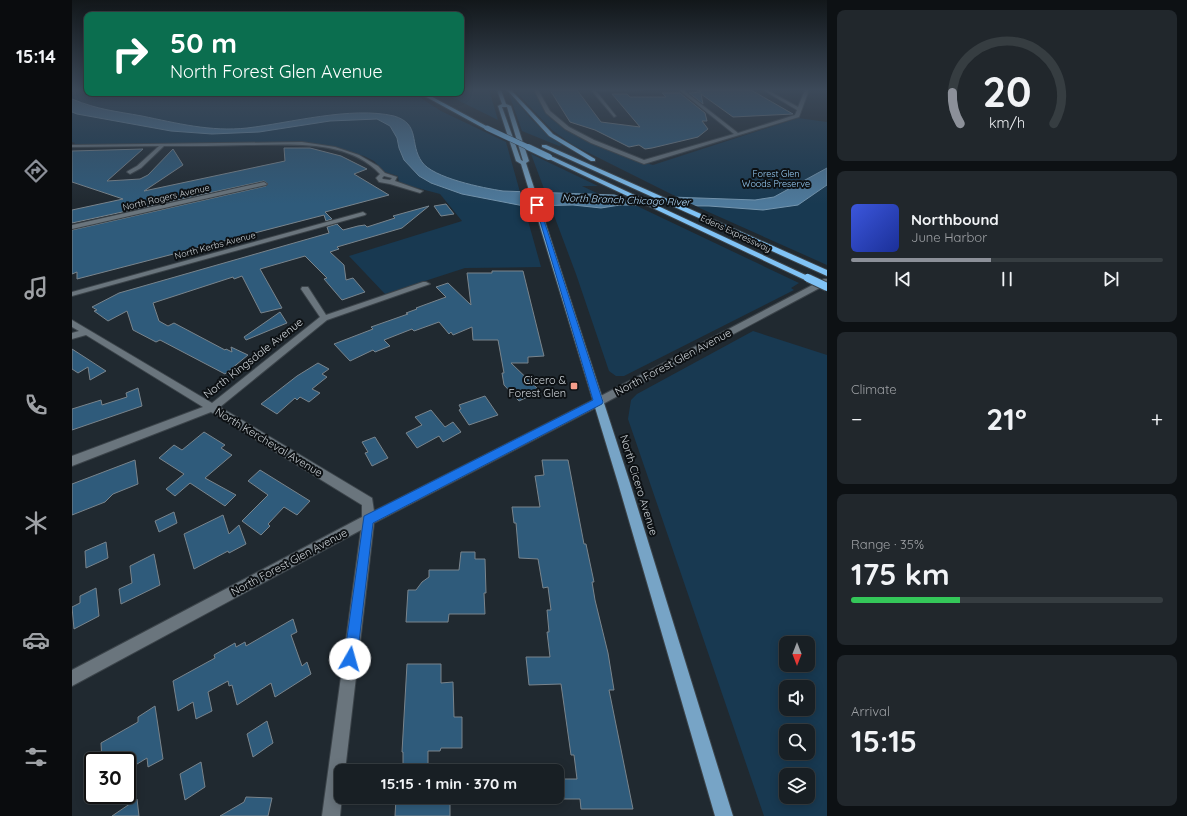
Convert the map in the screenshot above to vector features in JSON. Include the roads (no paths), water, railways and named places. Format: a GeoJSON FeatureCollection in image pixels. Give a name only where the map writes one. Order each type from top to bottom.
{"type":"FeatureCollection","features":[{"type":"Feature","properties":{"kind":"highway","name":"Edens Expressway"},"geometry":{"type":"LineString","coordinates":[[488,128],[827,287]]}},
{"type":"Feature","properties":{"kind":"highway"},"geometry":{"type":"LineString","coordinates":[[505,128],[529,139]]}},
{"type":"Feature","properties":{"kind":"highway"},"geometry":{"type":"LineString","coordinates":[[545,128],[563,144],[619,174],[627,183]]}},
{"type":"Feature","properties":{"kind":"highway","name":"Edens Expressway"},"geometry":{"type":"LineString","coordinates":[[537,142],[824,272]]}},
{"type":"Feature","properties":{"kind":"main road","name":"North Cicero Avenue"},"geometry":{"type":"LineString","coordinates":[[508,128],[519,161],[523,163],[540,216],[724,816]]}},
{"type":"Feature","properties":{"kind":"main road","name":"North Cicero Avenue"},"geometry":{"type":"LineString","coordinates":[[516,128],[526,162],[523,163]]}},
{"type":"Feature","properties":{"kind":"street"},"geometry":{"type":"LineString","coordinates":[[569,128],[644,162],[757,128]]}},
{"type":"Feature","properties":{"kind":"street"},"geometry":{"type":"LineString","coordinates":[[729,128],[737,134]]}},
{"type":"Feature","properties":{"kind":"street"},"geometry":{"type":"LineString","coordinates":[[72,146],[302,143],[366,159],[375,165],[383,174],[380,180],[420,191]]}},
{"type":"Feature","properties":{"kind":"street"},"geometry":{"type":"LineString","coordinates":[[130,172],[140,167],[162,146]]}},
{"type":"Feature","properties":{"kind":"street","name":"North Rogers Avenue"},"geometry":{"type":"LineString","coordinates":[[72,227],[264,184]]}},
{"type":"Feature","properties":{"kind":"street","name":"North Kerbs Avenue"},"geometry":{"type":"LineString","coordinates":[[72,294],[363,214]]}},
{"type":"Feature","properties":{"kind":"street","name":"North Forest Glen Avenue"},"geometry":{"type":"LineString","coordinates":[[72,678],[368,520],[598,402],[827,281]]}},
{"type":"Feature","properties":{"kind":"street","name":"North Kingsdale Avenue"},"geometry":{"type":"LineString","coordinates":[[72,461],[212,408],[324,318],[426,284]]}},
{"type":"Feature","properties":{"kind":"street"},"geometry":{"type":"LineString","coordinates":[[305,289],[324,318]]}},
{"type":"Feature","properties":{"kind":"street","name":"North Kercheval Avenue"},"geometry":{"type":"LineString","coordinates":[[72,323],[368,502],[368,520]]}},
{"type":"Feature","properties":{"kind":"street"},"geometry":{"type":"LineString","coordinates":[[72,336],[87,332]]}},
{"type":"Feature","properties":{"kind":"street"},"geometry":{"type":"LineString","coordinates":[[330,816],[368,520]]}},
{"type":"Feature","properties":{"kind":"water"},"geometry":{"type":"Polygon","coordinates":[[[155,128],[284,128],[259,132],[212,134],[171,131],[155,128]]]}},
{"type":"Feature","properties":{"kind":"water","name":"North Branch Chicago River"},"geometry":{"type":"Polygon","coordinates":[[[391,128],[410,128],[418,155],[428,168],[436,173],[459,181],[503,191],[755,200],[774,197],[827,168],[827,185],[798,205],[763,210],[709,206],[620,205],[601,208],[573,205],[524,206],[462,194],[431,183],[419,176],[404,160],[397,138],[391,128]]]}},
{"type":"Feature","properties":{"kind":"place","name":"Cicero & Forest Glen"},"geometry":{"type":"Point","coordinates":[574,386]}},
{"type":"Feature","properties":{"kind":"park label","name":"Forest Glen Woods Preserve"},"geometry":{"type":"Point","coordinates":[776,178]}}]}
